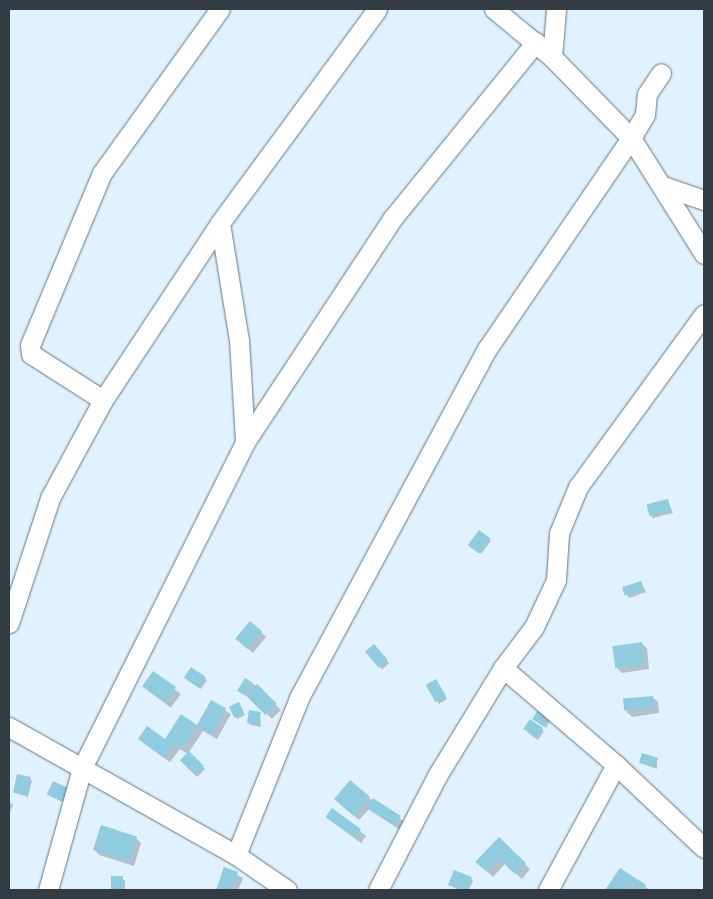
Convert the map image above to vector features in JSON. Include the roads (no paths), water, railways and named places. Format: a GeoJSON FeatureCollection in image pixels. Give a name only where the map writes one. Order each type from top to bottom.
{"type":"FeatureCollection","features":[{"type":"Feature","properties":{"kind":"street"},"geometry":{"type":"LineString","coordinates":[[103,400],[31,354],[30,345],[102,173],[220,9]]}},
{"type":"Feature","properties":{"kind":"street"},"geometry":{"type":"LineString","coordinates":[[9,623],[50,498],[103,400],[220,223],[377,9]]}},
{"type":"Feature","properties":{"kind":"street"},"geometry":{"type":"LineString","coordinates":[[494,9],[552,57],[631,138],[663,186],[704,254]]}},
{"type":"Feature","properties":{"kind":"street"},"geometry":{"type":"LineString","coordinates":[[552,57],[556,9]]}},
{"type":"Feature","properties":{"kind":"street"},"geometry":{"type":"LineString","coordinates":[[48,890],[82,768],[245,442],[392,219],[536,42]]}},
{"type":"Feature","properties":{"kind":"street"},"geometry":{"type":"LineString","coordinates":[[236,856],[300,696],[488,349],[631,138],[645,114],[647,94],[661,73]]}},
{"type":"Feature","properties":{"kind":"street"},"geometry":{"type":"LineString","coordinates":[[663,186],[704,200]]}},
{"type":"Feature","properties":{"kind":"street"},"geometry":{"type":"LineString","coordinates":[[220,223],[239,340],[245,442]]}},
{"type":"Feature","properties":{"kind":"street"},"geometry":{"type":"LineString","coordinates":[[378,890],[437,776],[503,668],[534,627],[556,580],[559,533],[578,487],[704,314]]}},
{"type":"Feature","properties":{"kind":"street"},"geometry":{"type":"LineString","coordinates":[[503,668],[616,766],[704,848]]}},
{"type":"Feature","properties":{"kind":"street"},"geometry":{"type":"LineString","coordinates":[[9,727],[236,856],[286,890]]}},
{"type":"Feature","properties":{"kind":"street"},"geometry":{"type":"LineString","coordinates":[[548,890],[616,766]]}}]}
